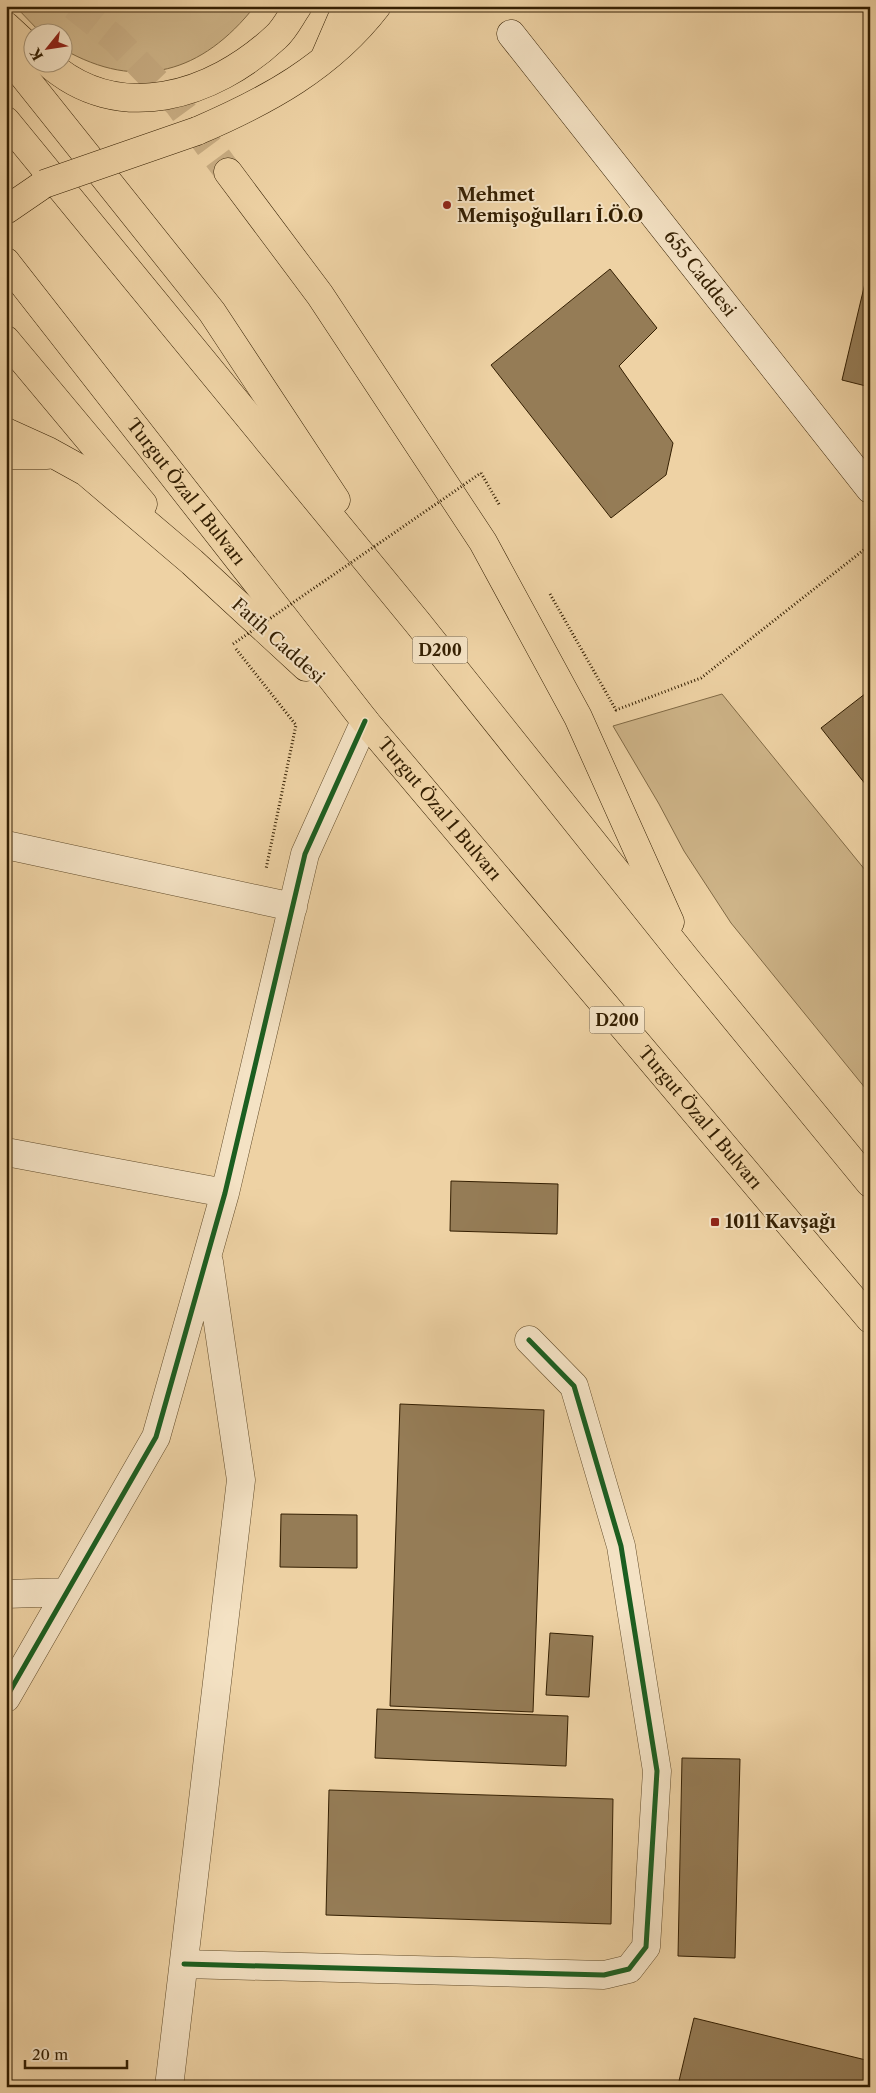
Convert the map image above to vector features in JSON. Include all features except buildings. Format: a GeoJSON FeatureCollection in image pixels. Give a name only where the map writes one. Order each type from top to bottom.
{"type":"FeatureCollection","features":[{"type":"Feature","properties":{"kind":"highway"},"geometry":{"type":"LineString","coordinates":[[61,72],[81,87],[101,94],[134,98],[170,95],[203,86],[227,74],[250,59],[278,36],[298,6]]}},
{"type":"Feature","properties":{"kind":"highway"},"geometry":{"type":"LineString","coordinates":[[322,63],[346,6]]}},
{"type":"Feature","properties":{"kind":"highway"},"geometry":{"type":"LineString","coordinates":[[6,197],[197,131],[246,110],[322,63],[357,32],[377,6]]}},
{"type":"Feature","properties":{"kind":"highway"},"geometry":{"type":"LineString","coordinates":[[6,26],[22,41]]}},
{"type":"Feature","properties":{"kind":"highway","name":"D200"},"geometry":{"type":"LineString","coordinates":[[6,54],[212,312],[417,622]]}},
{"type":"Feature","properties":{"kind":"highway","name":"D200"},"geometry":{"type":"LineString","coordinates":[[6,121],[417,622],[687,960],[870,1183]]}},
{"type":"Feature","properties":{"kind":"highway"},"geometry":{"type":"LineString","coordinates":[[228,172],[320,295],[482,542],[578,717],[687,960]]}},
{"type":"Feature","properties":{"kind":"highway"},"geometry":{"type":"LineString","coordinates":[[6,210],[44,184]]}},
{"type":"Feature","properties":{"kind":"highway","name":"Turgut Özal 1 Bulvarı"},"geometry":{"type":"LineString","coordinates":[[6,262],[365,721],[870,1319]]}},
{"type":"Feature","properties":{"kind":"highway","name":"D200"},"geometry":{"type":"LineString","coordinates":[[6,340],[192,562]]}},
{"type":"Feature","properties":{"kind":"highway"},"geometry":{"type":"LineString","coordinates":[[6,432],[56,455],[86,472],[192,562]]}},
{"type":"Feature","properties":{"kind":"highway"},"geometry":{"type":"LineString","coordinates":[[6,455],[56,455]]}},
{"type":"Feature","properties":{"kind":"highway","name":"Fatih Caddesi"},"geometry":{"type":"LineString","coordinates":[[192,562],[365,721]]}},
{"type":"Feature","properties":{"kind":"street","name":"655 Caddesi"},"geometry":{"type":"LineString","coordinates":[[511,34],[870,489]]}},
{"type":"Feature","properties":{"kind":"street"},"geometry":{"type":"LineString","coordinates":[[6,1698],[156,1438],[226,1193],[305,854],[365,721]]}},
{"type":"Feature","properties":{"kind":"street"},"geometry":{"type":"LineString","coordinates":[[6,845],[293,907]]}},
{"type":"Feature","properties":{"kind":"street"},"geometry":{"type":"LineString","coordinates":[[6,1152],[226,1193]]}},
{"type":"Feature","properties":{"kind":"street"},"geometry":{"type":"LineString","coordinates":[[169,2087],[241,1480],[208,1254]]}},
{"type":"Feature","properties":{"kind":"street"},"geometry":{"type":"LineString","coordinates":[[184,1964],[604,1975],[629,1969],[646,1947],[657,1771],[621,1546],[574,1386],[529,1340]]}},
{"type":"Feature","properties":{"kind":"street"},"geometry":{"type":"LineString","coordinates":[[6,1594],[67,1592]]}},
{"type":"Feature","properties":{"kind":"path"},"geometry":{"type":"LineString","coordinates":[[259,900],[296,725],[233,644],[481,473],[500,507]]}},
{"type":"Feature","properties":{"kind":"path"},"geometry":{"type":"LineString","coordinates":[[549,592],[616,710],[701,678],[870,545]]}},
{"type":"Feature","properties":{"kind":"shaded area"},"geometry":{"type":"Polygon","coordinates":[[[15,6],[255,6],[235,29],[213,47],[191,60],[167,69],[143,72],[117,70],[91,62],[72,53],[72,22],[30,22],[15,6]]]}},
{"type":"Feature","properties":{"kind":"shaded area"},"geometry":{"type":"Polygon","coordinates":[[[722,694],[870,876],[870,1094],[731,923],[684,851],[613,726],[722,694]]]}},
{"type":"Feature","properties":{"kind":"tunnel"},"geometry":{"type":"LineString","coordinates":[[74,6],[116,40],[178,104],[228,172]]}},
{"type":"Feature","properties":{"kind":"cycle path"},"geometry":{"type":"LineString","coordinates":[[6,1698],[156,1437],[225,1193],[305,854],[365,721]]}},
{"type":"Feature","properties":{"kind":"cycle path"},"geometry":{"type":"LineString","coordinates":[[184,1964],[604,1975],[629,1969],[646,1947],[657,1771],[621,1546],[574,1386],[529,1340]]}},
{"type":"Feature","properties":{"kind":"place","name":"Mehmet Memişoğulları İ.Ö.O"},"geometry":{"type":"Point","coordinates":[447,205]}},
{"type":"Feature","properties":{"kind":"place","name":"1011 Kavşağı"},"geometry":{"type":"Point","coordinates":[715,1222]}}]}
